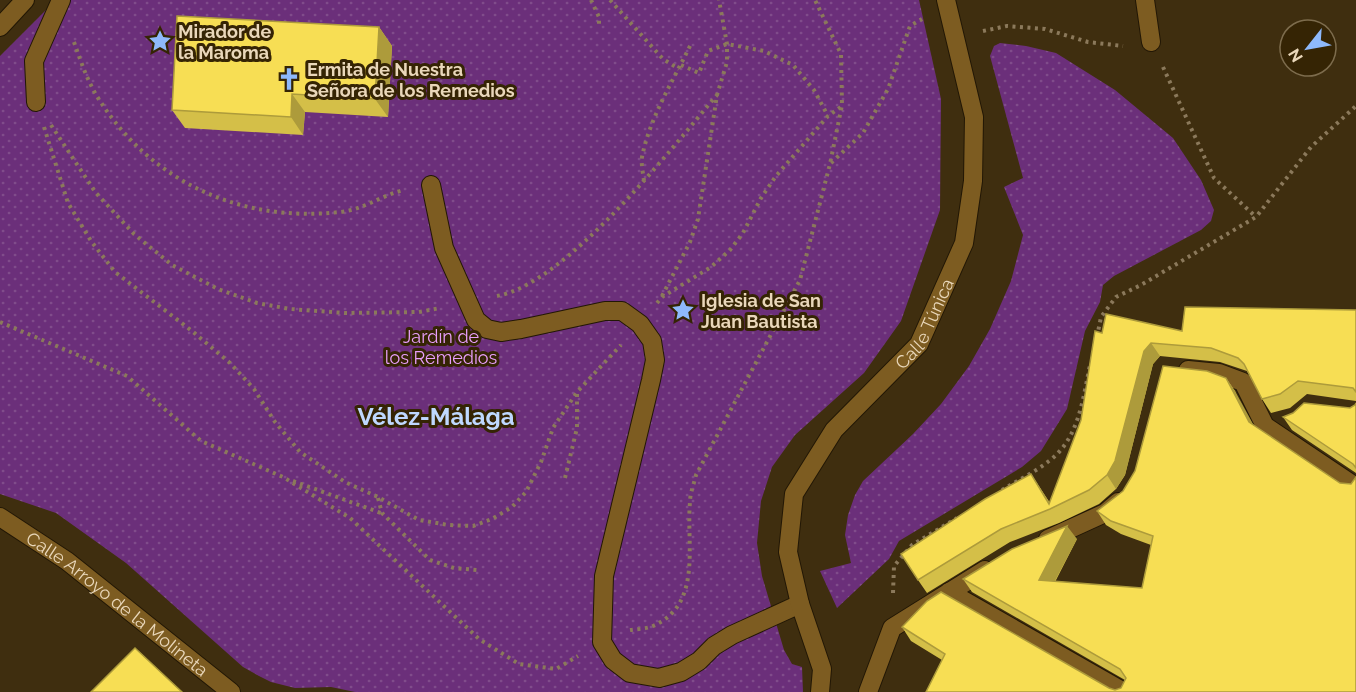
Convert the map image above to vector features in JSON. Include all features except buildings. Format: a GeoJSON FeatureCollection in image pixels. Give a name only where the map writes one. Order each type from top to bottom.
{"type":"FeatureCollection","features":[{"type":"Feature","properties":{"kind":"street"},"geometry":{"type":"LineString","coordinates":[[0,27],[25,0]]}},
{"type":"Feature","properties":{"kind":"street"},"geometry":{"type":"LineString","coordinates":[[36,102],[34,60],[61,0]]}},
{"type":"Feature","properties":{"kind":"street"},"geometry":{"type":"LineString","coordinates":[[1145,0],[1151,42]]}},
{"type":"Feature","properties":{"kind":"street","name":"Calle Túnica"},"geometry":{"type":"LineString","coordinates":[[820,692],[822,669],[800,604],[788,552],[794,494],[834,430],[919,344],[964,243],[973,181],[974,117],[947,4]]}},
{"type":"Feature","properties":{"kind":"street"},"geometry":{"type":"LineString","coordinates":[[431,185],[444,248],[476,320],[487,329],[501,332],[547,325],[605,311],[622,311],[640,324],[652,341],[655,360],[604,576],[602,642],[613,660],[630,673],[659,678],[681,672],[732,635],[800,604]]}},
{"type":"Feature","properties":{"kind":"street"},"geometry":{"type":"LineString","coordinates":[[1175,368],[1219,373],[1243,382],[1265,426],[1356,487]]}},
{"type":"Feature","properties":{"kind":"street"},"geometry":{"type":"LineString","coordinates":[[1265,426],[1285,421]]}},
{"type":"Feature","properties":{"kind":"street"},"geometry":{"type":"LineString","coordinates":[[1036,544],[1105,513],[1125,496],[1130,488]]}},
{"type":"Feature","properties":{"kind":"street","name":"Calle Arroyo de la Molineta"},"geometry":{"type":"LineString","coordinates":[[0,517],[67,561],[231,692]]}},
{"type":"Feature","properties":{"kind":"street"},"geometry":{"type":"LineString","coordinates":[[868,692],[892,628],[999,562]]}},
{"type":"Feature","properties":{"kind":"street"},"geometry":{"type":"LineString","coordinates":[[949,592],[1124,692]]}},
{"type":"Feature","properties":{"kind":"path"},"geometry":{"type":"LineString","coordinates":[[591,0],[598,17],[599,28]]}},
{"type":"Feature","properties":{"kind":"path"},"geometry":{"type":"LineString","coordinates":[[610,0],[663,59],[680,67],[699,73],[708,51],[727,44],[764,51],[793,65],[814,90],[828,116]]}},
{"type":"Feature","properties":{"kind":"path"},"geometry":{"type":"LineString","coordinates":[[36,102],[68,203],[91,241],[116,272],[192,330],[230,363],[254,389],[275,422],[300,452],[345,482],[419,520],[447,525],[472,526],[492,519],[512,507],[526,492],[542,462],[553,428],[577,392],[662,297],[690,242],[698,219],[717,96],[727,62],[727,44],[719,0]]}},
{"type":"Feature","properties":{"kind":"path"},"geometry":{"type":"LineString","coordinates":[[628,631],[652,626],[668,616],[679,604],[686,589],[690,565],[690,499],[696,475],[800,280],[830,164],[842,105],[841,54],[815,0]]}},
{"type":"Feature","properties":{"kind":"path"},"geometry":{"type":"LineString","coordinates":[[830,164],[863,133],[888,89],[910,26],[947,4]]}},
{"type":"Feature","properties":{"kind":"path"},"geometry":{"type":"LineString","coordinates":[[956,36],[1007,26],[1045,29],[1088,42],[1110,45],[1121,46],[1151,42],[1214,178],[1256,217]]}},
{"type":"Feature","properties":{"kind":"path"},"geometry":{"type":"LineString","coordinates":[[72,32],[84,69],[99,100],[124,132],[148,158],[177,178],[206,193],[243,207],[272,212],[322,214],[343,212],[364,206],[391,193],[431,185]]}},
{"type":"Feature","properties":{"kind":"path"},"geometry":{"type":"LineString","coordinates":[[644,182],[642,159],[659,107],[691,45]]}},
{"type":"Feature","properties":{"kind":"path"},"geometry":{"type":"LineString","coordinates":[[36,102],[96,193],[134,234],[172,265],[218,289],[257,303],[345,313],[419,312],[505,295],[532,282],[566,258],[644,182],[717,96]]}},
{"type":"Feature","properties":{"kind":"path"},"geometry":{"type":"LineString","coordinates":[[662,297],[711,267],[730,250],[743,233],[761,198],[776,176],[828,116],[842,105]]}},
{"type":"Feature","properties":{"kind":"path"},"geometry":{"type":"LineString","coordinates":[[1096,339],[1101,317],[1116,297],[1256,217],[1311,147],[1356,106]]}},
{"type":"Feature","properties":{"kind":"path"},"geometry":{"type":"LineString","coordinates":[[0,322],[127,376],[201,441],[283,477],[382,513],[430,560],[454,568],[477,570]]}},
{"type":"Feature","properties":{"kind":"path"},"geometry":{"type":"LineString","coordinates":[[1002,490],[1051,460],[1066,444],[1078,421],[1091,360]]}},
{"type":"Feature","properties":{"kind":"path"},"geometry":{"type":"LineString","coordinates":[[566,478],[577,428],[577,392]]}},
{"type":"Feature","properties":{"kind":"path"},"geometry":{"type":"LineString","coordinates":[[283,477],[350,518],[479,639],[519,664],[556,669],[602,642]]}},
{"type":"Feature","properties":{"kind":"path"},"geometry":{"type":"LineString","coordinates":[[378,497],[382,513]]}},
{"type":"Feature","properties":{"kind":"path"},"geometry":{"type":"LineString","coordinates":[[892,628],[894,566],[912,545],[962,514]]}},
{"type":"Feature","properties":{"kind":"green space","name":"Jardín de los Remedios"},"geometry":{"type":"Polygon","coordinates":[[[56,0],[919,0],[941,99],[940,210],[901,321],[864,373],[795,435],[772,467],[761,501],[757,543],[762,576],[784,650],[792,664],[802,667],[803,692],[355,692],[331,687],[295,688],[271,682],[243,667],[126,563],[56,513],[0,494],[0,56],[56,0]]]}},
{"type":"Feature","properties":{"kind":"green space"},"geometry":{"type":"Polygon","coordinates":[[[1000,43],[1056,53],[1115,90],[1173,138],[1201,180],[1214,210],[1211,221],[1201,230],[1114,276],[1103,285],[1100,302],[1085,331],[1067,409],[1041,451],[1022,467],[899,541],[889,559],[837,608],[820,571],[851,563],[845,535],[848,515],[855,495],[863,481],[941,404],[969,366],[990,329],[1011,281],[1023,235],[1004,187],[1023,178],[990,56],[994,46],[1000,43]]]}},
{"type":"Feature","properties":{"kind":"place","name":"Mirador de la Maroma"},"geometry":{"type":"Point","coordinates":[160,41]}},
{"type":"Feature","properties":{"kind":"place","name":"Ermita de Nuestra Señora de los Remedios"},"geometry":{"type":"Point","coordinates":[289,79]}},
{"type":"Feature","properties":{"kind":"place","name":"Iglesia de San Juan Bautista"},"geometry":{"type":"Point","coordinates":[683,310]}},
{"type":"Feature","properties":{"kind":"district","name":"Vélez-Málaga"},"geometry":{"type":"Point","coordinates":[436,416]}}]}
